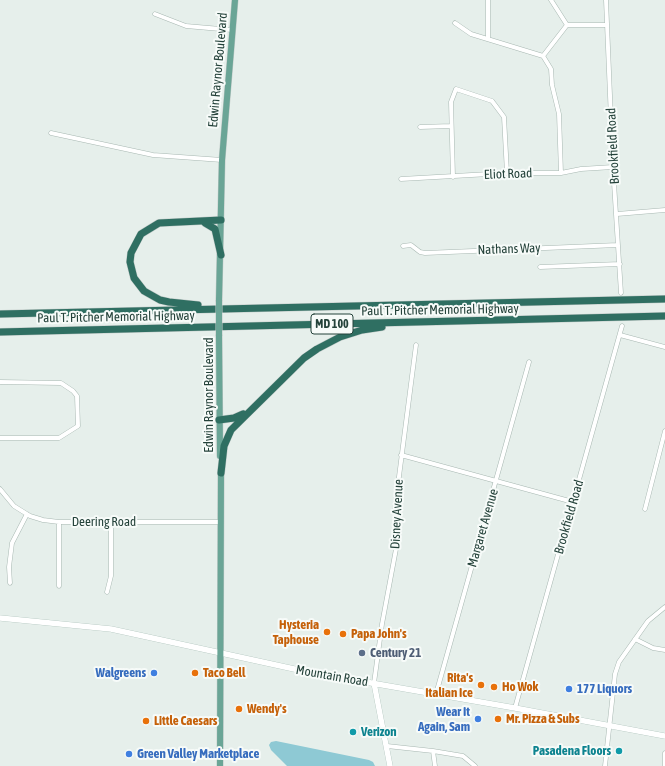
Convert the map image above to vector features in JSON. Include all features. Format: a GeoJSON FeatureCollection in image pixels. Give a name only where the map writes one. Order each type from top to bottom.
{"type":"FeatureCollection","features":[{"type":"Feature","properties":{"kind":"highway"},"geometry":{"type":"LineString","coordinates":[[194,222],[221,220]]}},
{"type":"Feature","properties":{"kind":"highway"},"geometry":{"type":"LineString","coordinates":[[221,255],[215,228],[208,223],[167,221],[159,223],[146,230],[136,240],[131,253],[130,262],[134,278],[144,292],[160,300],[180,304],[248,308]]}},
{"type":"Feature","properties":{"kind":"highway","name":"Paul T. Pitcher Memorial Highway"},"geometry":{"type":"LineString","coordinates":[[0,314],[665,298]]}},
{"type":"Feature","properties":{"kind":"highway","name":"Paul T. Pitcher Memorial Highway"},"geometry":{"type":"LineString","coordinates":[[0,332],[665,316]]}},
{"type":"Feature","properties":{"kind":"highway"},"geometry":{"type":"LineString","coordinates":[[221,473],[227,436],[231,430],[247,412],[316,349],[350,333],[376,328],[528,319]]}},
{"type":"Feature","properties":{"kind":"highway"},"geometry":{"type":"LineString","coordinates":[[219,420],[234,418],[247,412]]}},
{"type":"Feature","properties":{"kind":"main road","name":"Edwin Raynor Boulevard"},"geometry":{"type":"LineString","coordinates":[[220,766],[222,654],[219,300],[222,160],[235,0]]}},
{"type":"Feature","properties":{"kind":"main road","name":"Mountain Road"},"geometry":{"type":"LineString","coordinates":[[0,618],[111,629],[308,672],[665,736]]}},
{"type":"Feature","properties":{"kind":"main road"},"geometry":{"type":"LineString","coordinates":[[374,683],[390,766]]}},
{"type":"Feature","properties":{"kind":"street"},"geometry":{"type":"LineString","coordinates":[[488,0],[488,38]]}},
{"type":"Feature","properties":{"kind":"street"},"geometry":{"type":"LineString","coordinates":[[551,0],[567,25]]}},
{"type":"Feature","properties":{"kind":"street","name":"Brookfield Road"},"geometry":{"type":"LineString","coordinates":[[606,0],[613,167],[622,293]]}},
{"type":"Feature","properties":{"kind":"street"},"geometry":{"type":"LineString","coordinates":[[155,14],[186,26],[232,30]]}},
{"type":"Feature","properties":{"kind":"street"},"geometry":{"type":"LineString","coordinates":[[455,23],[471,34],[543,56],[551,69],[552,85],[559,114],[561,173]]}},
{"type":"Feature","properties":{"kind":"street"},"geometry":{"type":"LineString","coordinates":[[543,56],[567,25]]}},
{"type":"Feature","properties":{"kind":"street"},"geometry":{"type":"LineString","coordinates":[[567,25],[607,25]]}},
{"type":"Feature","properties":{"kind":"street"},"geometry":{"type":"LineString","coordinates":[[453,177],[450,126],[451,102],[456,89],[492,101],[504,118],[507,174]]}},
{"type":"Feature","properties":{"kind":"street"},"geometry":{"type":"LineString","coordinates":[[420,127],[450,126]]}},
{"type":"Feature","properties":{"kind":"street"},"geometry":{"type":"LineString","coordinates":[[51,133],[153,155],[222,160]]}},
{"type":"Feature","properties":{"kind":"street","name":"Eliot Road"},"geometry":{"type":"LineString","coordinates":[[401,179],[561,173],[581,169],[613,167]]}},
{"type":"Feature","properties":{"kind":"street"},"geometry":{"type":"LineString","coordinates":[[616,214],[665,210]]}},
{"type":"Feature","properties":{"kind":"street","name":"Nathans Way"},"geometry":{"type":"LineString","coordinates":[[403,246],[411,245],[420,252],[425,253],[618,245]]}},
{"type":"Feature","properties":{"kind":"street"},"geometry":{"type":"LineString","coordinates":[[540,267],[620,264]]}},
{"type":"Feature","properties":{"kind":"street","name":"Brookfield Road"},"geometry":{"type":"LineString","coordinates":[[515,708],[622,326]]}},
{"type":"Feature","properties":{"kind":"street"},"geometry":{"type":"LineString","coordinates":[[620,335],[665,347]]}},
{"type":"Feature","properties":{"kind":"street","name":"Disney Avenue"},"geometry":{"type":"LineString","coordinates":[[374,683],[399,533],[395,509],[416,346]]}},
{"type":"Feature","properties":{"kind":"street","name":"Margaret Avenue"},"geometry":{"type":"LineString","coordinates":[[436,694],[529,362]]}},
{"type":"Feature","properties":{"kind":"street"},"geometry":{"type":"LineString","coordinates":[[0,382],[61,383],[73,391],[77,396],[78,426],[59,438],[0,438]]}},
{"type":"Feature","properties":{"kind":"street"},"geometry":{"type":"LineString","coordinates":[[644,509],[665,431]]}},
{"type":"Feature","properties":{"kind":"street"},"geometry":{"type":"LineString","coordinates":[[401,455],[573,502]]}},
{"type":"Feature","properties":{"kind":"street","name":"Deering Road"},"geometry":{"type":"LineString","coordinates":[[0,489],[14,506],[27,514],[43,520],[59,522],[220,522]]}},
{"type":"Feature","properties":{"kind":"street"},"geometry":{"type":"LineString","coordinates":[[10,583],[9,567],[12,543],[27,514]]}},
{"type":"Feature","properties":{"kind":"street"},"geometry":{"type":"LineString","coordinates":[[59,522],[59,586]]}},
{"type":"Feature","properties":{"kind":"street"},"geometry":{"type":"LineString","coordinates":[[107,592],[111,576],[111,522]]}},
{"type":"Feature","properties":{"kind":"street"},"geometry":{"type":"LineString","coordinates":[[605,766],[615,674],[619,662],[648,621],[665,607]]}},
{"type":"Feature","properties":{"kind":"street"},"geometry":{"type":"LineString","coordinates":[[635,639],[653,648],[665,650]]}},
{"type":"Feature","properties":{"kind":"street"},"geometry":{"type":"LineString","coordinates":[[387,746],[463,756],[475,766]]}},
{"type":"Feature","properties":{"kind":"street"},"geometry":{"type":"LineString","coordinates":[[433,751],[435,766]]}},
{"type":"Feature","properties":{"kind":"street"},"geometry":{"type":"LineString","coordinates":[[664,766],[665,753]]}},
{"type":"Feature","properties":{"kind":"water"},"geometry":{"type":"Polygon","coordinates":[[[276,741],[369,760],[373,762],[375,766],[287,766],[271,750],[269,745],[271,742],[276,741]]]}},
{"type":"Feature","properties":{"kind":"place","name":"Hysteria Taphouse"},"geometry":{"type":"Point","coordinates":[327,632]}},
{"type":"Feature","properties":{"kind":"place","name":"Papa John's"},"geometry":{"type":"Point","coordinates":[343,634]}},
{"type":"Feature","properties":{"kind":"place","name":"Century 21"},"geometry":{"type":"Point","coordinates":[362,653]}},
{"type":"Feature","properties":{"kind":"place","name":"Walgreens"},"geometry":{"type":"Point","coordinates":[154,673]}},
{"type":"Feature","properties":{"kind":"place","name":"Taco Bell"},"geometry":{"type":"Point","coordinates":[195,673]}},
{"type":"Feature","properties":{"kind":"place","name":"Rita's Italian Ice"},"geometry":{"type":"Point","coordinates":[481,685]}},
{"type":"Feature","properties":{"kind":"place","name":"Ho Wok"},"geometry":{"type":"Point","coordinates":[494,687]}},
{"type":"Feature","properties":{"kind":"place","name":"177 Liquors"},"geometry":{"type":"Point","coordinates":[569,689]}},
{"type":"Feature","properties":{"kind":"place","name":"Wendy's"},"geometry":{"type":"Point","coordinates":[239,709]}},
{"type":"Feature","properties":{"kind":"place","name":"Wear It Again, Sam"},"geometry":{"type":"Point","coordinates":[478,719]}},
{"type":"Feature","properties":{"kind":"place","name":"Mr. Pizza & Subs"},"geometry":{"type":"Point","coordinates":[498,719]}},
{"type":"Feature","properties":{"kind":"place","name":"Little Caesars"},"geometry":{"type":"Point","coordinates":[146,721]}},
{"type":"Feature","properties":{"kind":"place","name":"Verizon"},"geometry":{"type":"Point","coordinates":[353,732]}},
{"type":"Feature","properties":{"kind":"place","name":"Pasadena Floors"},"geometry":{"type":"Point","coordinates":[619,751]}},
{"type":"Feature","properties":{"kind":"place","name":"Green Valley Marketplace"},"geometry":{"type":"Point","coordinates":[129,754]}}]}
